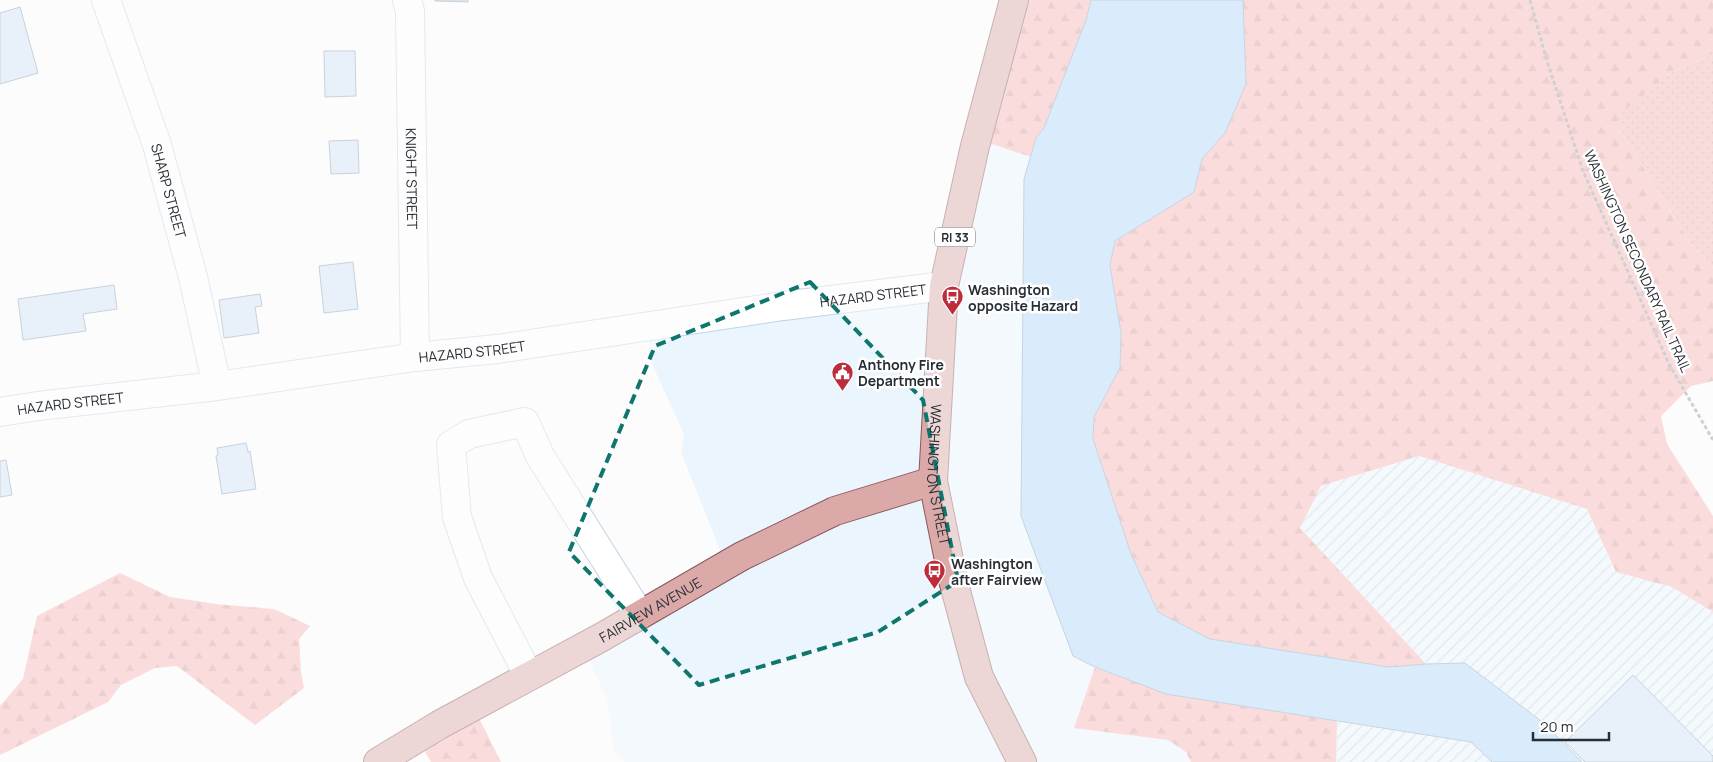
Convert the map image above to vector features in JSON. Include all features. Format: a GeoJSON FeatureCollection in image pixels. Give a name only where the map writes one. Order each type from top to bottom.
{"type":"FeatureCollection","features":[{"type":"Feature","properties":{"kind":"main road","name":"WASHINGTON STREET"},"geometry":{"type":"LineString","coordinates":[[1014,0],[975,146],[944,286],[932,481],[953,580],[979,677],[1022,762]]}},
{"type":"Feature","properties":{"kind":"main road","name":"FAIRVIEW AVENUE"},"geometry":{"type":"LineString","coordinates":[[378,762],[439,725],[640,615],[742,556],[835,511],[932,481]]}},
{"type":"Feature","properties":{"kind":"street","name":"SHARP STREET"},"geometry":{"type":"LineString","coordinates":[[106,0],[157,145],[193,277],[217,386]]}},
{"type":"Feature","properties":{"kind":"street","name":"KNIGHT STREET"},"geometry":{"type":"LineString","coordinates":[[407,0],[410,11],[415,357]]}},
{"type":"Feature","properties":{"kind":"street","name":"HAZARD STREET"},"geometry":{"type":"LineString","coordinates":[[0,412],[217,386],[415,357],[497,349],[783,306],[944,286]]}},
{"type":"Feature","properties":{"kind":"street"},"geometry":{"type":"LineString","coordinates":[[529,676],[478,578],[457,518],[451,445],[469,434],[525,422],[540,456],[640,615]]}},
{"type":"Feature","properties":{"kind":"path","name":"WASHINGTON SECONDARY RAIL TRAIL"},"geometry":{"type":"LineString","coordinates":[[1530,0],[1547,61],[1583,171],[1670,366],[1713,440]]}},
{"type":"Feature","properties":{"kind":"highlighted area"},"geometry":{"type":"Polygon","coordinates":[[[810,282],[923,400],[958,581],[878,632],[699,685],[569,552],[655,346],[810,282]]]}},
{"type":"Feature","properties":{"kind":"shaded area"},"geometry":{"type":"Polygon","coordinates":[[[1713,54],[1713,267],[1692,245],[1621,131],[1622,112],[1671,73],[1713,54]]]}},
{"type":"Feature","properties":{"kind":"shaded area"},"geometry":{"type":"Polygon","coordinates":[[[992,143],[1031,157],[1024,179],[1073,656],[1095,667],[1075,728],[1168,740],[1186,752],[1191,762],[625,762],[614,750],[607,700],[583,647],[724,560],[681,452],[684,434],[653,366],[647,328],[937,287],[973,168],[992,143]]]}},
{"type":"Feature","properties":{"kind":"shaded area"},"geometry":{"type":"Polygon","coordinates":[[[1419,456],[1587,509],[1616,572],[1672,587],[1713,612],[1713,762],[1582,762],[1545,724],[1465,663],[1426,664],[1300,528],[1321,486],[1419,456]]]}},
{"type":"Feature","properties":{"kind":"shaded area"},"geometry":{"type":"Polygon","coordinates":[[[1337,722],[1471,742],[1492,762],[1336,762],[1337,722]]]}},
{"type":"Feature","properties":{"kind":"green space"},"geometry":{"type":"Polygon","coordinates":[[[1014,0],[1091,0],[1086,20],[1044,128],[1036,138],[1031,157],[992,144],[973,168],[1014,0]]]}},
{"type":"Feature","properties":{"kind":"green space"},"geometry":{"type":"Polygon","coordinates":[[[1243,0],[1713,0],[1713,54],[1671,73],[1621,131],[1692,245],[1713,267],[1713,381],[1691,386],[1661,416],[1667,444],[1713,516],[1713,612],[1672,587],[1616,572],[1587,509],[1419,456],[1321,486],[1300,528],[1426,664],[1389,667],[1210,639],[1158,612],[1131,554],[1093,439],[1094,417],[1120,368],[1121,333],[1110,265],[1115,241],[1194,192],[1202,159],[1225,133],[1246,84],[1243,0]]]}},
{"type":"Feature","properties":{"kind":"green space"},"geometry":{"type":"Polygon","coordinates":[[[120,573],[170,597],[216,604],[274,609],[310,626],[299,639],[304,688],[255,725],[177,666],[155,668],[121,685],[108,702],[0,755],[0,706],[23,679],[37,616],[120,573]]]}},
{"type":"Feature","properties":{"kind":"green space"},"geometry":{"type":"Polygon","coordinates":[[[1095,667],[1166,694],[1333,720],[1337,722],[1336,762],[1191,762],[1186,752],[1168,740],[1074,728],[1095,667]]]}},
{"type":"Feature","properties":{"kind":"green space"},"geometry":{"type":"Polygon","coordinates":[[[473,706],[501,762],[431,762],[417,738],[473,706]]]}},
{"type":"Feature","properties":{"kind":"water"},"geometry":{"type":"Polygon","coordinates":[[[1091,0],[1243,0],[1246,84],[1225,133],[1202,159],[1194,192],[1115,241],[1110,265],[1121,333],[1120,368],[1094,417],[1093,439],[1131,554],[1158,612],[1210,639],[1389,667],[1465,663],[1545,724],[1582,762],[1492,762],[1471,742],[1166,694],[1095,667],[1073,656],[1021,516],[1024,179],[1036,138],[1044,128],[1086,20],[1091,0]]]}},
{"type":"Feature","properties":{"kind":"building"},"geometry":{"type":"Polygon","coordinates":[[[468,0],[468,2],[435,1],[468,0]]]}},
{"type":"Feature","properties":{"kind":"building"},"geometry":{"type":"Polygon","coordinates":[[[20,7],[38,73],[0,84],[0,13],[20,7]]]}},
{"type":"Feature","properties":{"kind":"building"},"geometry":{"type":"Polygon","coordinates":[[[324,51],[355,51],[356,96],[325,97],[324,51]]]}},
{"type":"Feature","properties":{"kind":"building"},"geometry":{"type":"Polygon","coordinates":[[[358,140],[359,173],[331,174],[329,141],[358,140]]]}},
{"type":"Feature","properties":{"kind":"building"},"geometry":{"type":"Polygon","coordinates":[[[353,262],[358,309],[324,313],[319,266],[353,262]]]}},
{"type":"Feature","properties":{"kind":"building"},"geometry":{"type":"Polygon","coordinates":[[[114,285],[117,309],[83,314],[86,331],[23,340],[18,299],[114,285]]]}},
{"type":"Feature","properties":{"kind":"building"},"geometry":{"type":"Polygon","coordinates":[[[260,294],[262,306],[255,307],[259,333],[224,338],[219,300],[260,294]]]}},
{"type":"Feature","properties":{"kind":"building"},"geometry":{"type":"Polygon","coordinates":[[[246,443],[248,452],[250,451],[256,489],[222,494],[216,456],[218,455],[217,448],[246,443]]]}},
{"type":"Feature","properties":{"kind":"building"},"geometry":{"type":"Polygon","coordinates":[[[6,460],[12,495],[0,497],[0,461],[6,460]]]}},
{"type":"Feature","properties":{"kind":"building"},"geometry":{"type":"Polygon","coordinates":[[[1633,675],[1713,756],[1713,762],[1585,762],[1565,742],[1633,675]]]}},
{"type":"Feature","properties":{"kind":"place","name":"Washington opposite Hazard"},"geometry":{"type":"Point","coordinates":[952,316]}},
{"type":"Feature","properties":{"kind":"place","name":"Anthony Fire Department"},"geometry":{"type":"Point","coordinates":[842,391]}},
{"type":"Feature","properties":{"kind":"place","name":"Washington after Fairview"},"geometry":{"type":"Point","coordinates":[935,590]}}]}
